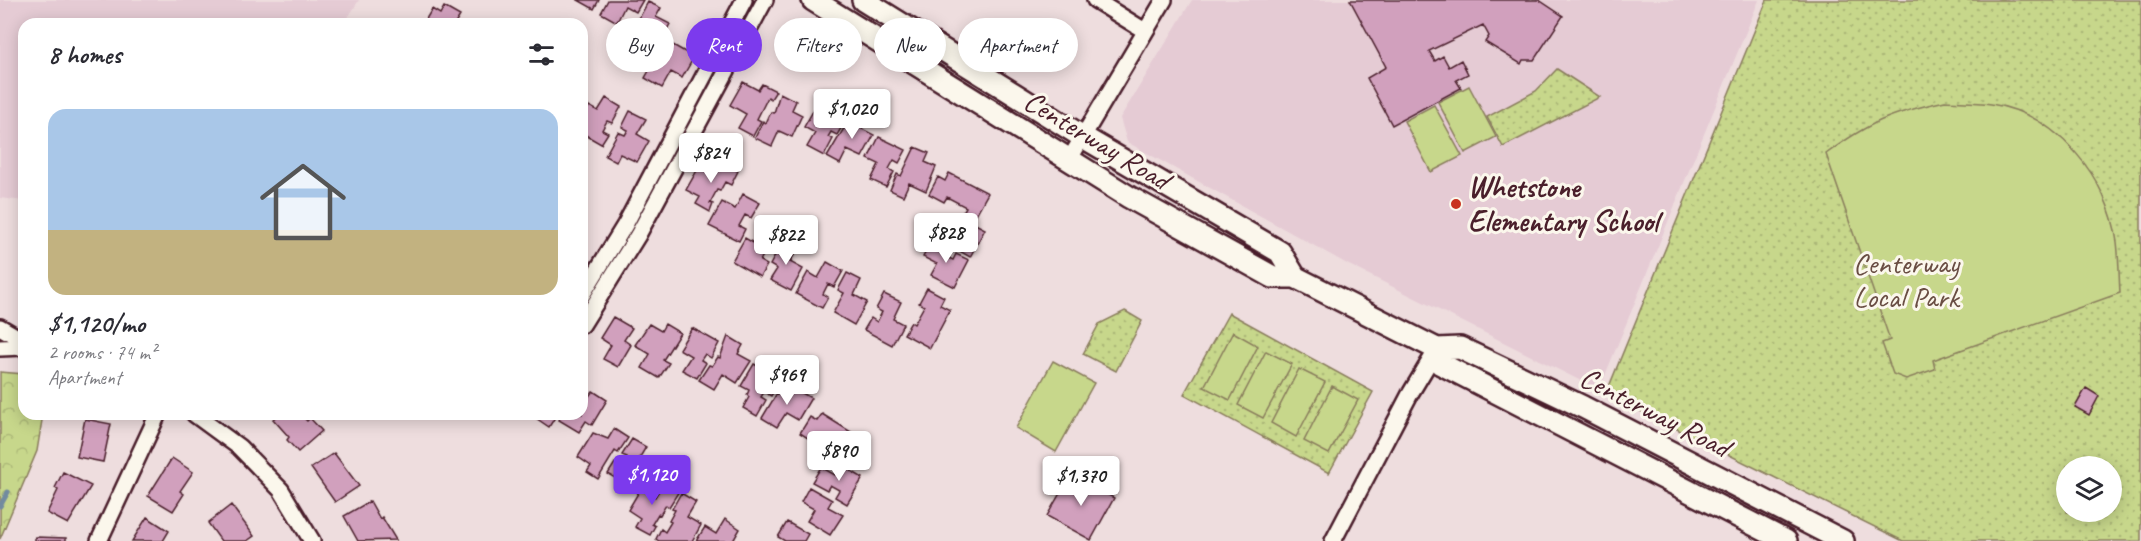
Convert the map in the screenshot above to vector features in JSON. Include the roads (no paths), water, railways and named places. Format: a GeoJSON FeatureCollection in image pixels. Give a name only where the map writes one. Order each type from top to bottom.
{"type":"FeatureCollection","features":[{"type":"Feature","properties":{"kind":"street"},"geometry":{"type":"LineString","coordinates":[[588,285],[625,225],[744,0]]}},
{"type":"Feature","properties":{"kind":"street"},"geometry":{"type":"LineString","coordinates":[[588,315],[638,235],[765,0]]}},
{"type":"Feature","properties":{"kind":"street","name":"Centerway Road"},"geometry":{"type":"LineString","coordinates":[[813,0],[1129,197],[1274,277],[1295,277],[1437,349],[1460,348],[1583,407],[1843,541]]}},
{"type":"Feature","properties":{"kind":"street","name":"Centerway Road"},"geometry":{"type":"LineString","coordinates":[[863,0],[1083,137],[1280,252],[1295,277]]}},
{"type":"Feature","properties":{"kind":"street"},"geometry":{"type":"LineString","coordinates":[[1095,0],[1145,31]]}},
{"type":"Feature","properties":{"kind":"street"},"geometry":{"type":"LineString","coordinates":[[1070,160],[1164,0]]}},
{"type":"Feature","properties":{"kind":"street"},"geometry":{"type":"LineString","coordinates":[[0,327],[18,338]]}},
{"type":"Feature","properties":{"kind":"street"},"geometry":{"type":"LineString","coordinates":[[0,348],[18,346]]}},
{"type":"Feature","properties":{"kind":"street"},"geometry":{"type":"LineString","coordinates":[[1333,541],[1410,394],[1437,349]]}},
{"type":"Feature","properties":{"kind":"street","name":"Centerway Road"},"geometry":{"type":"LineString","coordinates":[[1437,349],[1441,364],[1778,539]]}},
{"type":"Feature","properties":{"kind":"street"},"geometry":{"type":"LineString","coordinates":[[99,541],[155,420]]}},
{"type":"Feature","properties":{"kind":"street"},"geometry":{"type":"LineString","coordinates":[[202,420],[239,447],[281,490],[312,541]]}},
{"type":"Feature","properties":{"kind":"street"},"geometry":{"type":"LineString","coordinates":[[1778,539],[1788,513]]}},
{"type":"Feature","properties":{"kind":"waterway"},"geometry":{"type":"LineString","coordinates":[[0,506],[8,492]]}},
{"type":"Feature","properties":{"kind":"place","name":"Whetstone Elementary School"},"geometry":{"type":"Point","coordinates":[1456,204]}},
{"type":"Feature","properties":{"kind":"park label","name":"Centerway Local Park"},"geometry":{"type":"Point","coordinates":[1906,280]}}]}
